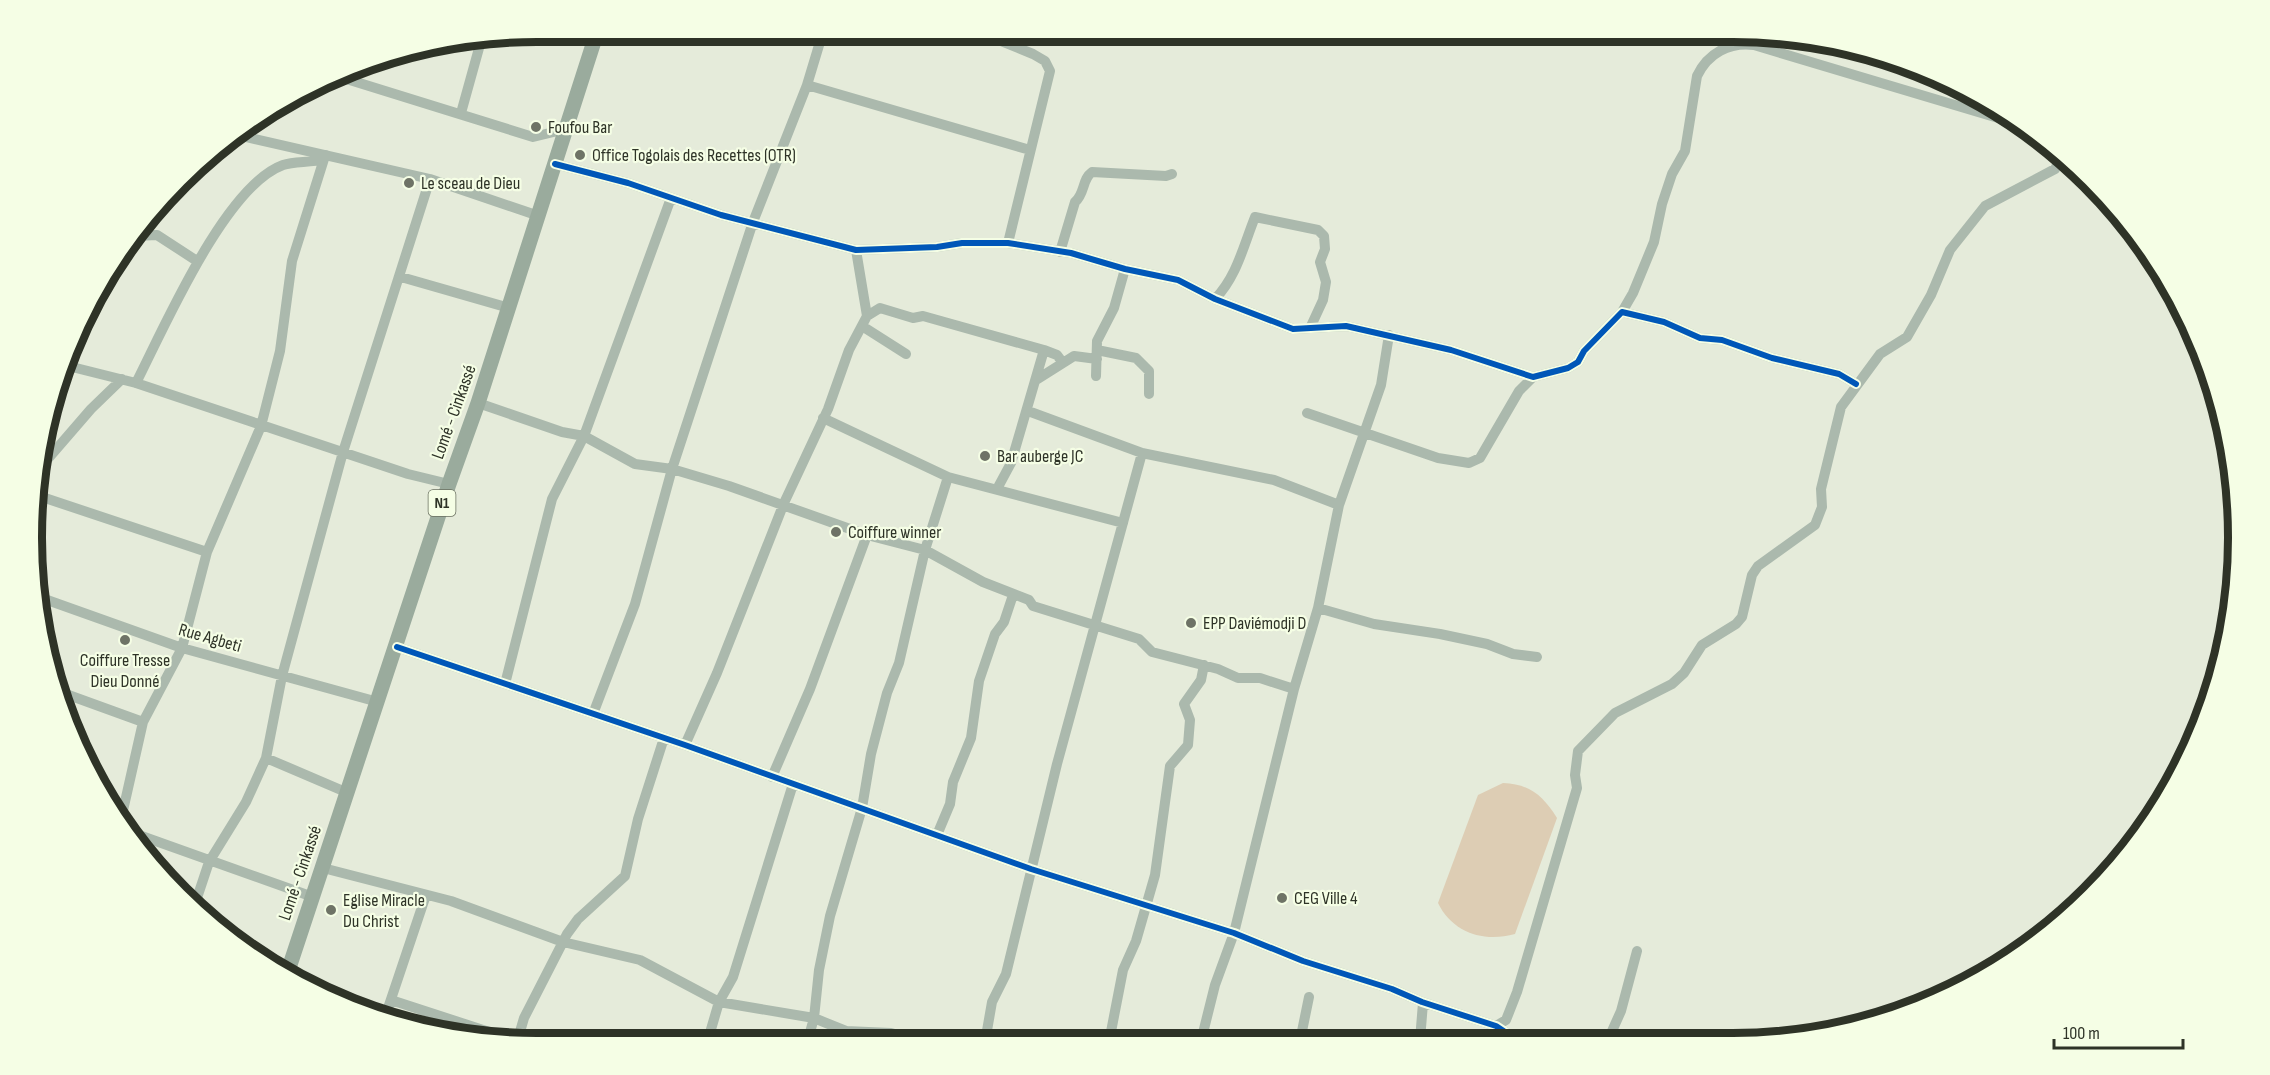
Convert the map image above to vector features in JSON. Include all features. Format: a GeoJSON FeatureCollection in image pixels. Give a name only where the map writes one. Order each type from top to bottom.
{"type":"FeatureCollection","features":[{"type":"Feature","properties":{"kind":"highway","name":"Lomé - Cinkassé"},"geometry":{"type":"LineString","coordinates":[[289,967],[397,647],[448,484],[510,308],[594,42]]}},
{"type":"Feature","properties":{"kind":"street"},"geometry":{"type":"LineString","coordinates":[[593,714],[635,604],[672,470],[753,224],[807,85],[820,42]]}},
{"type":"Feature","properties":{"kind":"street"},"geometry":{"type":"LineString","coordinates":[[1002,42],[1045,61],[1050,71],[1008,243]]}},
{"type":"Feature","properties":{"kind":"street"},"geometry":{"type":"LineString","coordinates":[[1307,413],[1438,458],[1469,463],[1480,458],[1519,392],[1533,377],[1568,368],[1578,362],[1584,351],[1622,312],[1633,293],[1654,242],[1662,204],[1672,174],[1685,151],[1697,76],[1702,65],[1718,51],[1738,43],[1754,45],[1993,117]]}},
{"type":"Feature","properties":{"kind":"street"},"geometry":{"type":"LineString","coordinates":[[461,113],[480,45]]}},
{"type":"Feature","properties":{"kind":"street"},"geometry":{"type":"LineString","coordinates":[[349,80],[533,137],[566,129]]}},
{"type":"Feature","properties":{"kind":"street"},"geometry":{"type":"LineString","coordinates":[[807,85],[1030,150]]}},
{"type":"Feature","properties":{"kind":"street"},"geometry":{"type":"LineString","coordinates":[[246,137],[325,157],[430,178],[539,216]]}},
{"type":"Feature","properties":{"kind":"street"},"geometry":{"type":"LineString","coordinates":[[136,383],[197,261],[222,223],[262,177],[284,164],[325,157]]}},
{"type":"Feature","properties":{"kind":"street"},"geometry":{"type":"LineString","coordinates":[[123,809],[143,722],[182,648],[207,552],[261,426],[280,351],[292,261],[325,157]]}},
{"type":"Feature","properties":{"kind":"street"},"geometry":{"type":"LineString","coordinates":[[555,164],[628,183],[753,224],[856,250],[937,247],[962,243],[1008,243],[1060,252],[1178,280],[1215,299],[1293,328],[1346,326],[1451,350],[1533,377]]}},
{"type":"Feature","properties":{"kind":"street"},"geometry":{"type":"LineString","coordinates":[[1496,1026],[1506,1020],[1517,992],[1577,788],[1575,775],[1578,752],[1616,713],[1672,684],[1684,673],[1702,645],[1736,624],[1742,616],[1752,575],[1758,567],[1815,525],[1822,507],[1821,489],[1835,425],[1841,407],[1856,384],[1880,354],[1906,337],[1931,295],[1950,250],[1985,206],[2055,169],[2058,164]]}},
{"type":"Feature","properties":{"kind":"street"},"geometry":{"type":"LineString","coordinates":[[1060,252],[1075,202],[1080,198],[1088,175],[1092,172],[1166,177],[1172,174]]}},
{"type":"Feature","properties":{"kind":"street"},"geometry":{"type":"LineString","coordinates":[[197,897],[208,862],[246,802],[266,758],[282,676],[344,452],[401,277],[430,178]]}},
{"type":"Feature","properties":{"kind":"street"},"geometry":{"type":"LineString","coordinates":[[505,684],[552,499],[584,436],[670,198]]}},
{"type":"Feature","properties":{"kind":"street"},"geometry":{"type":"LineString","coordinates":[[1215,299],[1227,286],[1238,267],[1255,217],[1318,230],[1324,236],[1325,249],[1320,262],[1326,282],[1323,300],[1311,326]]}},
{"type":"Feature","properties":{"kind":"street"},"geometry":{"type":"LineString","coordinates":[[144,236],[157,235],[197,261]]}},
{"type":"Feature","properties":{"kind":"street"},"geometry":{"type":"LineString","coordinates":[[856,250],[864,321],[906,354]]}},
{"type":"Feature","properties":{"kind":"street"},"geometry":{"type":"LineString","coordinates":[[1096,376],[1097,341],[1114,308],[1125,269]]}},
{"type":"Feature","properties":{"kind":"street"},"geometry":{"type":"LineString","coordinates":[[401,277],[510,308]]}},
{"type":"Feature","properties":{"kind":"street"},"geometry":{"type":"LineString","coordinates":[[685,745],[717,673],[784,503],[823,418],[849,350],[864,321],[880,308],[914,318],[923,316],[1044,350],[1057,355],[1063,363]]}},
{"type":"Feature","properties":{"kind":"street"},"geometry":{"type":"LineString","coordinates":[[1622,312],[1664,322],[1700,338],[1722,340],[1772,358],[1839,374],[1856,384]]}},
{"type":"Feature","properties":{"kind":"street"},"geometry":{"type":"LineString","coordinates":[[1203,1033],[1215,985],[1234,933],[1294,689],[1318,608],[1339,505],[1381,385],[1389,335]]}},
{"type":"Feature","properties":{"kind":"street"},"geometry":{"type":"LineString","coordinates":[[997,489],[1011,463],[1044,350]]}},
{"type":"Feature","properties":{"kind":"street"},"geometry":{"type":"LineString","coordinates":[[1036,380],[1074,356],[1097,354],[1136,358],[1149,371],[1149,394]]}},
{"type":"Feature","properties":{"kind":"street"},"geometry":{"type":"LineString","coordinates":[[72,367],[136,383],[408,474],[448,484]]}},
{"type":"Feature","properties":{"kind":"street"},"geometry":{"type":"LineString","coordinates":[[49,458],[91,409],[122,379]]}},
{"type":"Feature","properties":{"kind":"street"},"geometry":{"type":"LineString","coordinates":[[478,403],[562,432],[584,436],[635,464],[672,470],[784,503],[867,535],[925,550],[983,582],[1029,600],[1033,606],[1139,639],[1152,652],[1204,665],[1238,678],[1260,678],[1294,689]]}},
{"type":"Feature","properties":{"kind":"street"},"geometry":{"type":"LineString","coordinates":[[1028,411],[1142,453],[1274,480],[1339,505]]}},
{"type":"Feature","properties":{"kind":"street"},"geometry":{"type":"LineString","coordinates":[[823,418],[948,477],[1123,523]]}},
{"type":"Feature","properties":{"kind":"street"},"geometry":{"type":"LineString","coordinates":[[987,1033],[992,1002],[1006,974],[1094,625],[1142,453]]}},
{"type":"Feature","properties":{"kind":"street"},"geometry":{"type":"LineString","coordinates":[[810,1033],[830,916],[862,808],[871,754],[887,693],[899,663],[925,550],[948,477]]}},
{"type":"Feature","properties":{"kind":"street"},"geometry":{"type":"LineString","coordinates":[[44,498],[207,552]]}},
{"type":"Feature","properties":{"kind":"street"},"geometry":{"type":"LineString","coordinates":[[772,777],[810,689],[867,535]]}},
{"type":"Feature","properties":{"kind":"street"},"geometry":{"type":"LineString","coordinates":[[937,835],[950,804],[953,782],[971,738],[979,681],[995,634],[1004,622],[1013,595]]}},
{"type":"Feature","properties":{"kind":"street","name":"Rue Agbeti"},"geometry":{"type":"LineString","coordinates":[[46,599],[182,648],[378,702]]}},
{"type":"Feature","properties":{"kind":"street"},"geometry":{"type":"LineString","coordinates":[[1318,608],[1374,624],[1459,638],[1487,644],[1513,654],[1538,657]]}},
{"type":"Feature","properties":{"kind":"street"},"geometry":{"type":"LineString","coordinates":[[397,647],[685,745],[1031,868],[1234,933],[1423,1003],[1496,1026],[1504,1033]]}},
{"type":"Feature","properties":{"kind":"street"},"geometry":{"type":"LineString","coordinates":[[1111,1033],[1123,970],[1136,941],[1155,875],[1170,766],[1188,745],[1190,720],[1184,704],[1200,680],[1204,665]]}},
{"type":"Feature","properties":{"kind":"street"},"geometry":{"type":"LineString","coordinates":[[67,695],[143,722]]}},
{"type":"Feature","properties":{"kind":"street"},"geometry":{"type":"LineString","coordinates":[[520,1032],[524,1018],[563,942],[578,919],[625,876],[638,819],[664,738]]}},
{"type":"Feature","properties":{"kind":"street"},"geometry":{"type":"LineString","coordinates":[[266,758],[348,793]]}},
{"type":"Feature","properties":{"kind":"street"},"geometry":{"type":"LineString","coordinates":[[710,1033],[719,1002],[733,977],[793,784]]}},
{"type":"Feature","properties":{"kind":"street"},"geometry":{"type":"LineString","coordinates":[[142,836],[208,862],[312,897]]}},
{"type":"Feature","properties":{"kind":"street"},"geometry":{"type":"LineString","coordinates":[[322,868],[426,895],[515,922],[563,942],[640,960],[719,1002],[814,1018],[846,1031],[859,1033]]}},
{"type":"Feature","properties":{"kind":"street"},"geometry":{"type":"LineString","coordinates":[[388,1010],[426,895]]}},
{"type":"Feature","properties":{"kind":"street"},"geometry":{"type":"LineString","coordinates":[[1611,1033],[1621,1011],[1637,951]]}},
{"type":"Feature","properties":{"kind":"street"},"geometry":{"type":"LineString","coordinates":[[1302,1033],[1309,997]]}},
{"type":"Feature","properties":{"kind":"street"},"geometry":{"type":"LineString","coordinates":[[391,1000],[483,1030]]}},
{"type":"Feature","properties":{"kind":"street"},"geometry":{"type":"LineString","coordinates":[[1420,1033],[1423,1003]]}},
{"type":"Feature","properties":{"kind":"shaded area"},"geometry":{"type":"Polygon","coordinates":[[[1503,783],[1521,786],[1535,793],[1557,818],[1515,934],[1480,936],[1460,928],[1451,921],[1438,903],[1478,795],[1503,783]]]}},
{"type":"Feature","properties":{"kind":"cycle path"},"geometry":{"type":"LineString","coordinates":[[555,164],[628,183],[721,215],[856,250],[937,247],[962,243],[1008,243],[1071,253],[1125,269],[1178,280],[1215,299],[1293,329],[1346,326],[1451,350],[1533,377],[1568,368],[1578,362],[1584,351],[1622,312],[1664,322],[1700,338],[1722,340],[1772,358],[1839,374],[1856,384]]}},
{"type":"Feature","properties":{"kind":"cycle path"},"geometry":{"type":"LineString","coordinates":[[397,647],[685,745],[1031,869],[1234,933],[1303,961],[1392,989],[1422,1002],[1496,1026],[1506,1033]]}},
{"type":"Feature","properties":{"kind":"place","name":"Foufou Bar"},"geometry":{"type":"Point","coordinates":[536,127]}},
{"type":"Feature","properties":{"kind":"place","name":"Office Togolais des Recettes (OTR)"},"geometry":{"type":"Point","coordinates":[580,155]}},
{"type":"Feature","properties":{"kind":"place","name":"Le sceau de Dieu"},"geometry":{"type":"Point","coordinates":[409,183]}},
{"type":"Feature","properties":{"kind":"place","name":"Bar auberge JC"},"geometry":{"type":"Point","coordinates":[985,456]}},
{"type":"Feature","properties":{"kind":"place","name":"Coiffure winner"},"geometry":{"type":"Point","coordinates":[836,532]}},
{"type":"Feature","properties":{"kind":"place","name":"EPP Daviémodji D"},"geometry":{"type":"Point","coordinates":[1191,623]}},
{"type":"Feature","properties":{"kind":"place","name":"Coiffure Tresse Dieu Donné"},"geometry":{"type":"Point","coordinates":[125,640]}},
{"type":"Feature","properties":{"kind":"place","name":"CEG Ville 4"},"geometry":{"type":"Point","coordinates":[1282,898]}},
{"type":"Feature","properties":{"kind":"place","name":"Eglise Miracle Du Christ"},"geometry":{"type":"Point","coordinates":[331,910]}}]}
